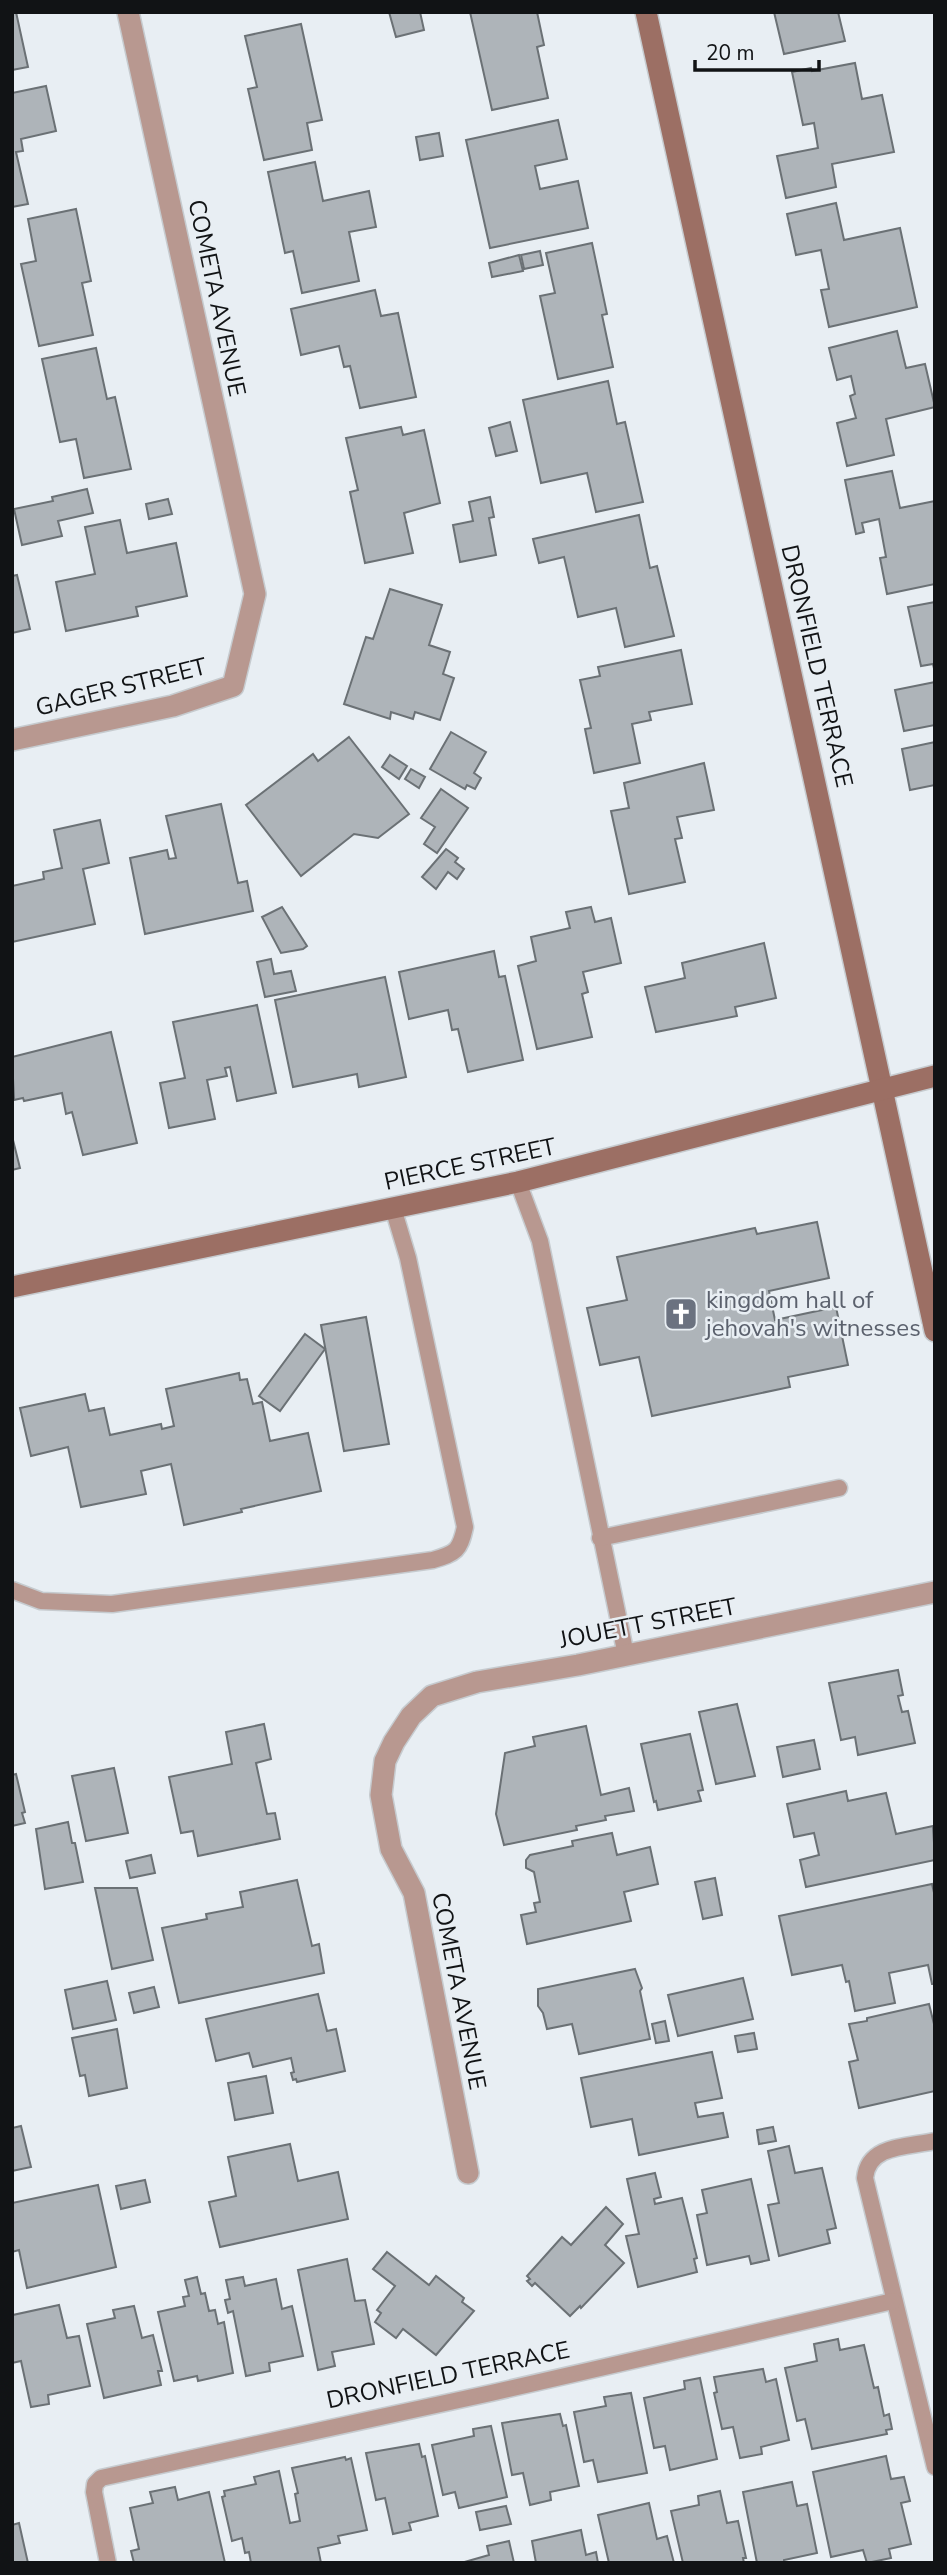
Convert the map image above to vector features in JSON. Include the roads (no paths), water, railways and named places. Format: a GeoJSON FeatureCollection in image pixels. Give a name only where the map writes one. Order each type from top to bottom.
{"type":"FeatureCollection","features":[{"type":"Feature","properties":{"kind":"street","name":"COMETA AVENUE"},"geometry":{"type":"LineString","coordinates":[[128,12],[255,594]]}},
{"type":"Feature","properties":{"kind":"street","name":"DRONFIELD TERRACE"},"geometry":{"type":"LineString","coordinates":[[646,12],[935,1331]]}},
{"type":"Feature","properties":{"kind":"street","name":"GAGER STREET"},"geometry":{"type":"LineString","coordinates":[[12,740],[173,706],[233,686],[255,594]]}},
{"type":"Feature","properties":{"kind":"street","name":"PIERCE STREET"},"geometry":{"type":"LineString","coordinates":[[12,1287],[518,1182],[935,1076]]}},
{"type":"Feature","properties":{"kind":"street","name":"JOUETT STREET"},"geometry":{"type":"LineString","coordinates":[[394,1742],[411,1716],[432,1696],[477,1682],[626,1655],[935,1592]]}},
{"type":"Feature","properties":{"kind":"street","name":"COMETA AVENUE"},"geometry":{"type":"LineString","coordinates":[[394,1742],[385,1761],[381,1795],[391,1849],[414,1892],[468,2173]]}},
{"type":"Feature","properties":{"kind":"lane"},"geometry":{"type":"LineString","coordinates":[[518,1182],[540,1241],[626,1655]]}},
{"type":"Feature","properties":{"kind":"lane"},"geometry":{"type":"LineString","coordinates":[[12,1590],[41,1601],[112,1604],[433,1560],[454,1554],[462,1542],[465,1527],[408,1258],[393,1208]]}},
{"type":"Feature","properties":{"kind":"lane"},"geometry":{"type":"LineString","coordinates":[[600,1538],[839,1488]]}},
{"type":"Feature","properties":{"kind":"lane"},"geometry":{"type":"LineString","coordinates":[[935,2141],[885,2150],[873,2159],[866,2173],[893,2301],[935,2467]]}},
{"type":"Feature","properties":{"kind":"lane","name":"DRONFIELD TERRACE"},"geometry":{"type":"LineString","coordinates":[[108,2563],[94,2492],[95,2484],[101,2478],[893,2301]]}},
{"type":"Feature","properties":{"kind":"place","name":"kingdom hall of jehovah's witnesses"},"geometry":{"type":"Point","coordinates":[681,1314]}}]}
